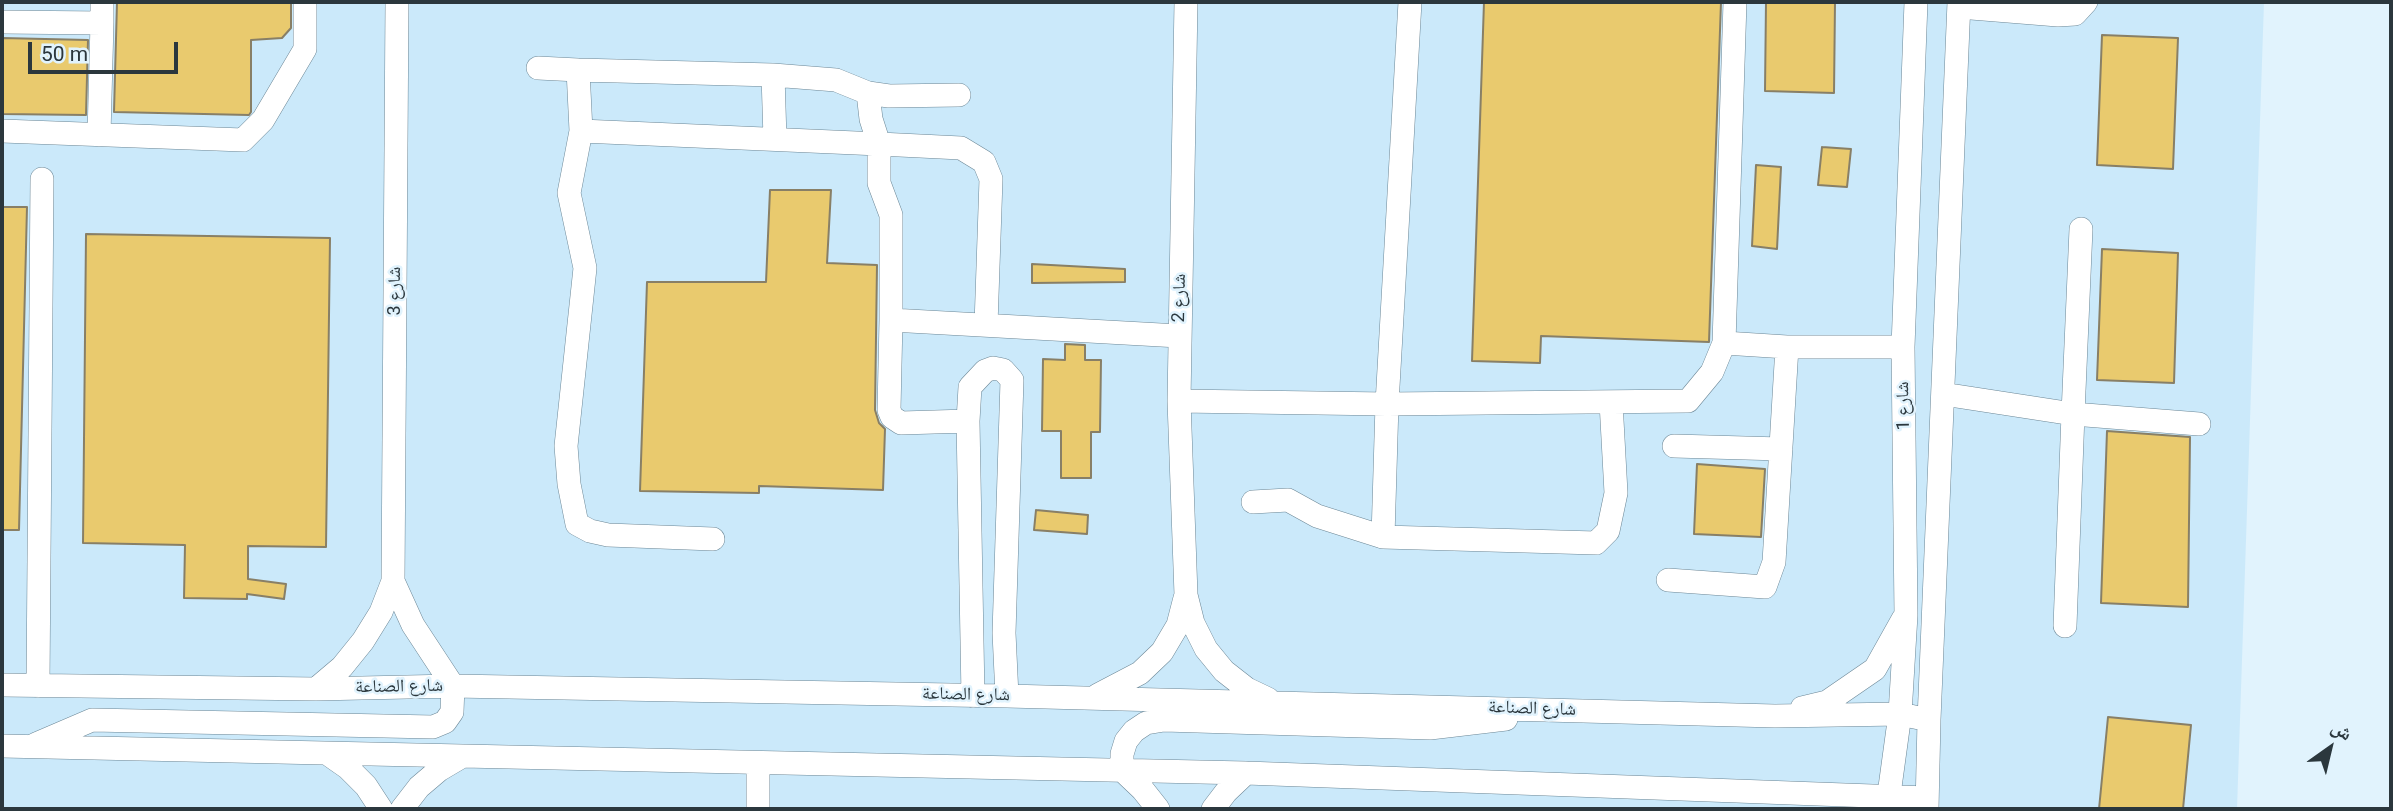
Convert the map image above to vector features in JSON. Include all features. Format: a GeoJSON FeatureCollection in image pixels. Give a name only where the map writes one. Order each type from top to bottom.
{"type":"FeatureCollection","features":[{"type":"Feature","properties":{"kind":"street"},"geometry":{"type":"LineString","coordinates":[[2,131],[243,140],[263,120],[305,49],[304,2]]}},
{"type":"Feature","properties":{"kind":"street","name":"شارع 3"},"geometry":{"type":"LineString","coordinates":[[316,689],[342,667],[363,641],[381,612],[393,581],[397,2]]}},
{"type":"Feature","properties":{"kind":"street","name":"شارع 2"},"geometry":{"type":"LineString","coordinates":[[1186,2],[1179,401],[1186,595],[1193,623],[1206,649],[1224,671],[1247,689],[1273,701]]}},
{"type":"Feature","properties":{"kind":"street"},"geometry":{"type":"LineString","coordinates":[[1383,537],[1387,404],[1409,2]]}},
{"type":"Feature","properties":{"kind":"street"},"geometry":{"type":"LineString","coordinates":[[1179,401],[1387,404],[1688,401],[1712,372],[1724,343],[1735,2]]}},
{"type":"Feature","properties":{"kind":"street","name":"شارع 1"},"geometry":{"type":"LineString","coordinates":[[1888,803],[1900,714],[1906,615],[1903,347],[1916,2]]}},
{"type":"Feature","properties":{"kind":"street"},"geometry":{"type":"LineString","coordinates":[[1959,4],[2058,15],[2075,13],[2086,2]]}},
{"type":"Feature","properties":{"kind":"street","name":"شارع 1"},"geometry":{"type":"LineString","coordinates":[[1927,803],[1928,720],[1959,4]]}},
{"type":"Feature","properties":{"kind":"street"},"geometry":{"type":"LineString","coordinates":[[2,22],[102,13],[100,135]]}},
{"type":"Feature","properties":{"kind":"street"},"geometry":{"type":"LineString","coordinates":[[538,68],[773,75],[836,80],[868,93],[889,96],[959,95]]}},
{"type":"Feature","properties":{"kind":"street"},"geometry":{"type":"LineString","coordinates":[[578,69],[581,131],[569,193],[585,268],[566,446],[569,484],[577,524],[590,531],[608,535],[713,539]]}},
{"type":"Feature","properties":{"kind":"street"},"geometry":{"type":"LineString","coordinates":[[773,75],[775,139]]}},
{"type":"Feature","properties":{"kind":"street"},"geometry":{"type":"LineString","coordinates":[[868,93],[870,119],[879,144],[879,183],[891,215],[889,410],[892,417],[901,423],[968,421]]}},
{"type":"Feature","properties":{"kind":"street"},"geometry":{"type":"LineString","coordinates":[[581,131],[961,148],[985,162],[991,179],[986,325]]}},
{"type":"Feature","properties":{"kind":"street"},"geometry":{"type":"LineString","coordinates":[[38,686],[42,179]]}},
{"type":"Feature","properties":{"kind":"street"},"geometry":{"type":"LineString","coordinates":[[2065,626],[2081,229]]}},
{"type":"Feature","properties":{"kind":"street"},"geometry":{"type":"LineString","coordinates":[[891,320],[1180,336]]}},
{"type":"Feature","properties":{"kind":"street"},"geometry":{"type":"LineString","coordinates":[[1724,343],[1787,347],[1903,347]]}},
{"type":"Feature","properties":{"kind":"street"},"geometry":{"type":"LineString","coordinates":[[1668,580],[1765,587],[1774,562],[1787,347]]}},
{"type":"Feature","properties":{"kind":"street"},"geometry":{"type":"LineString","coordinates":[[973,696],[968,421],[970,387],[985,371],[993,368],[1003,370],[1012,380],[1004,633],[1007,696]]}},
{"type":"Feature","properties":{"kind":"street"},"geometry":{"type":"LineString","coordinates":[[1942,394],[2073,414],[2199,424]]}},
{"type":"Feature","properties":{"kind":"street"},"geometry":{"type":"LineString","coordinates":[[1253,502],[1288,500],[1317,516],[1383,537],[1596,543],[1608,531],[1616,493],[1611,402]]}},
{"type":"Feature","properties":{"kind":"street"},"geometry":{"type":"LineString","coordinates":[[1674,446],[1781,449]]}},
{"type":"Feature","properties":{"kind":"street","name":"شارع 3"},"geometry":{"type":"LineString","coordinates":[[393,581],[413,625],[453,686]]}},
{"type":"Feature","properties":{"kind":"street","name":"شارع 2"},"geometry":{"type":"LineString","coordinates":[[1091,698],[1140,673],[1162,652],[1178,625],[1186,595]]}},
{"type":"Feature","properties":{"kind":"street"},"geometry":{"type":"LineString","coordinates":[[1775,716],[1827,702],[1875,669],[1906,615]]}},
{"type":"Feature","properties":{"kind":"street","name":"شارع الصناعة"},"geometry":{"type":"LineString","coordinates":[[2,685],[316,689],[453,686],[1007,696],[1775,716],[1900,714],[1928,720]]}},
{"type":"Feature","properties":{"kind":"street"},"geometry":{"type":"LineString","coordinates":[[30,747],[92,720],[433,727],[445,722],[452,712],[453,686]]}},
{"type":"Feature","properties":{"kind":"street"},"geometry":{"type":"LineString","coordinates":[[1158,809],[1122,770],[1122,754],[1126,741],[1146,723],[1164,720],[1430,728],[1496,721],[1547,709]]}},
{"type":"Feature","properties":{"kind":"street"},"geometry":{"type":"LineString","coordinates":[[2,746],[1246,773],[1788,794],[1888,803],[1927,803]]}},
{"type":"Feature","properties":{"kind":"street"},"geometry":{"type":"LineString","coordinates":[[328,754],[348,768],[366,786],[381,809]]}},
{"type":"Feature","properties":{"kind":"street"},"geometry":{"type":"LineString","coordinates":[[402,809],[419,787],[439,770],[461,757]]}},
{"type":"Feature","properties":{"kind":"street"},"geometry":{"type":"LineString","coordinates":[[758,763],[758,809]]}},
{"type":"Feature","properties":{"kind":"street"},"geometry":{"type":"LineString","coordinates":[[1213,809],[1246,773]]}},
{"type":"Feature","properties":{"kind":"street"},"geometry":{"type":"LineString","coordinates":[[1788,794],[1830,809]]}},
{"type":"Feature","properties":{"kind":"shaded area"},"geometry":{"type":"Polygon","coordinates":[[[2,2],[2264,2],[2237,809],[2,809],[2,2]]]}},
{"type":"Feature","properties":{"kind":"building"},"geometry":{"type":"Polygon","coordinates":[[[117,2],[291,2],[291,28],[282,38],[251,40],[249,115],[114,112],[117,2]]]}},
{"type":"Feature","properties":{"kind":"building"},"geometry":{"type":"Polygon","coordinates":[[[1484,2],[1721,2],[1709,342],[1541,336],[1540,363],[1472,361],[1484,2]]]}},
{"type":"Feature","properties":{"kind":"building"},"geometry":{"type":"Polygon","coordinates":[[[1766,2],[1835,2],[1834,93],[1765,91],[1766,2]]]}},
{"type":"Feature","properties":{"kind":"building"},"geometry":{"type":"Polygon","coordinates":[[[2102,35],[2178,38],[2173,169],[2097,165],[2102,35]]]}},
{"type":"Feature","properties":{"kind":"building"},"geometry":{"type":"Polygon","coordinates":[[[2,38],[88,40],[86,115],[2,114],[2,38]]]}},
{"type":"Feature","properties":{"kind":"building"},"geometry":{"type":"Polygon","coordinates":[[[1822,147],[1851,149],[1847,187],[1818,185],[1822,147]]]}},
{"type":"Feature","properties":{"kind":"building"},"geometry":{"type":"Polygon","coordinates":[[[1756,165],[1781,167],[1777,249],[1752,246],[1756,165]]]}},
{"type":"Feature","properties":{"kind":"building"},"geometry":{"type":"Polygon","coordinates":[[[770,190],[831,190],[827,263],[877,265],[875,410],[879,423],[885,429],[883,490],[759,486],[759,493],[640,491],[647,282],[766,282],[770,190]]]}},
{"type":"Feature","properties":{"kind":"building"},"geometry":{"type":"Polygon","coordinates":[[[2,207],[27,207],[19,530],[2,530],[2,207]]]}},
{"type":"Feature","properties":{"kind":"building"},"geometry":{"type":"Polygon","coordinates":[[[86,234],[330,238],[326,547],[248,546],[248,579],[286,584],[284,599],[247,594],[247,599],[184,598],[185,545],[83,543],[86,234]]]}},
{"type":"Feature","properties":{"kind":"building"},"geometry":{"type":"Polygon","coordinates":[[[2102,249],[2178,253],[2174,383],[2097,380],[2102,249]]]}},
{"type":"Feature","properties":{"kind":"building"},"geometry":{"type":"Polygon","coordinates":[[[1032,264],[1125,269],[1125,282],[1032,283],[1032,264]]]}},
{"type":"Feature","properties":{"kind":"building"},"geometry":{"type":"Polygon","coordinates":[[[1065,344],[1085,345],[1085,360],[1101,360],[1100,432],[1091,432],[1091,478],[1061,478],[1061,431],[1042,431],[1043,359],[1065,360],[1065,344]]]}},
{"type":"Feature","properties":{"kind":"building"},"geometry":{"type":"Polygon","coordinates":[[[2107,431],[2190,437],[2188,607],[2101,603],[2107,431]]]}},
{"type":"Feature","properties":{"kind":"building"},"geometry":{"type":"Polygon","coordinates":[[[1697,464],[1765,469],[1761,537],[1694,534],[1697,464]]]}},
{"type":"Feature","properties":{"kind":"building"},"geometry":{"type":"Polygon","coordinates":[[[1036,510],[1088,515],[1087,534],[1034,530],[1036,510]]]}},
{"type":"Feature","properties":{"kind":"building"},"geometry":{"type":"Polygon","coordinates":[[[2108,717],[2191,725],[2183,809],[2099,809],[2108,717]]]}}]}
